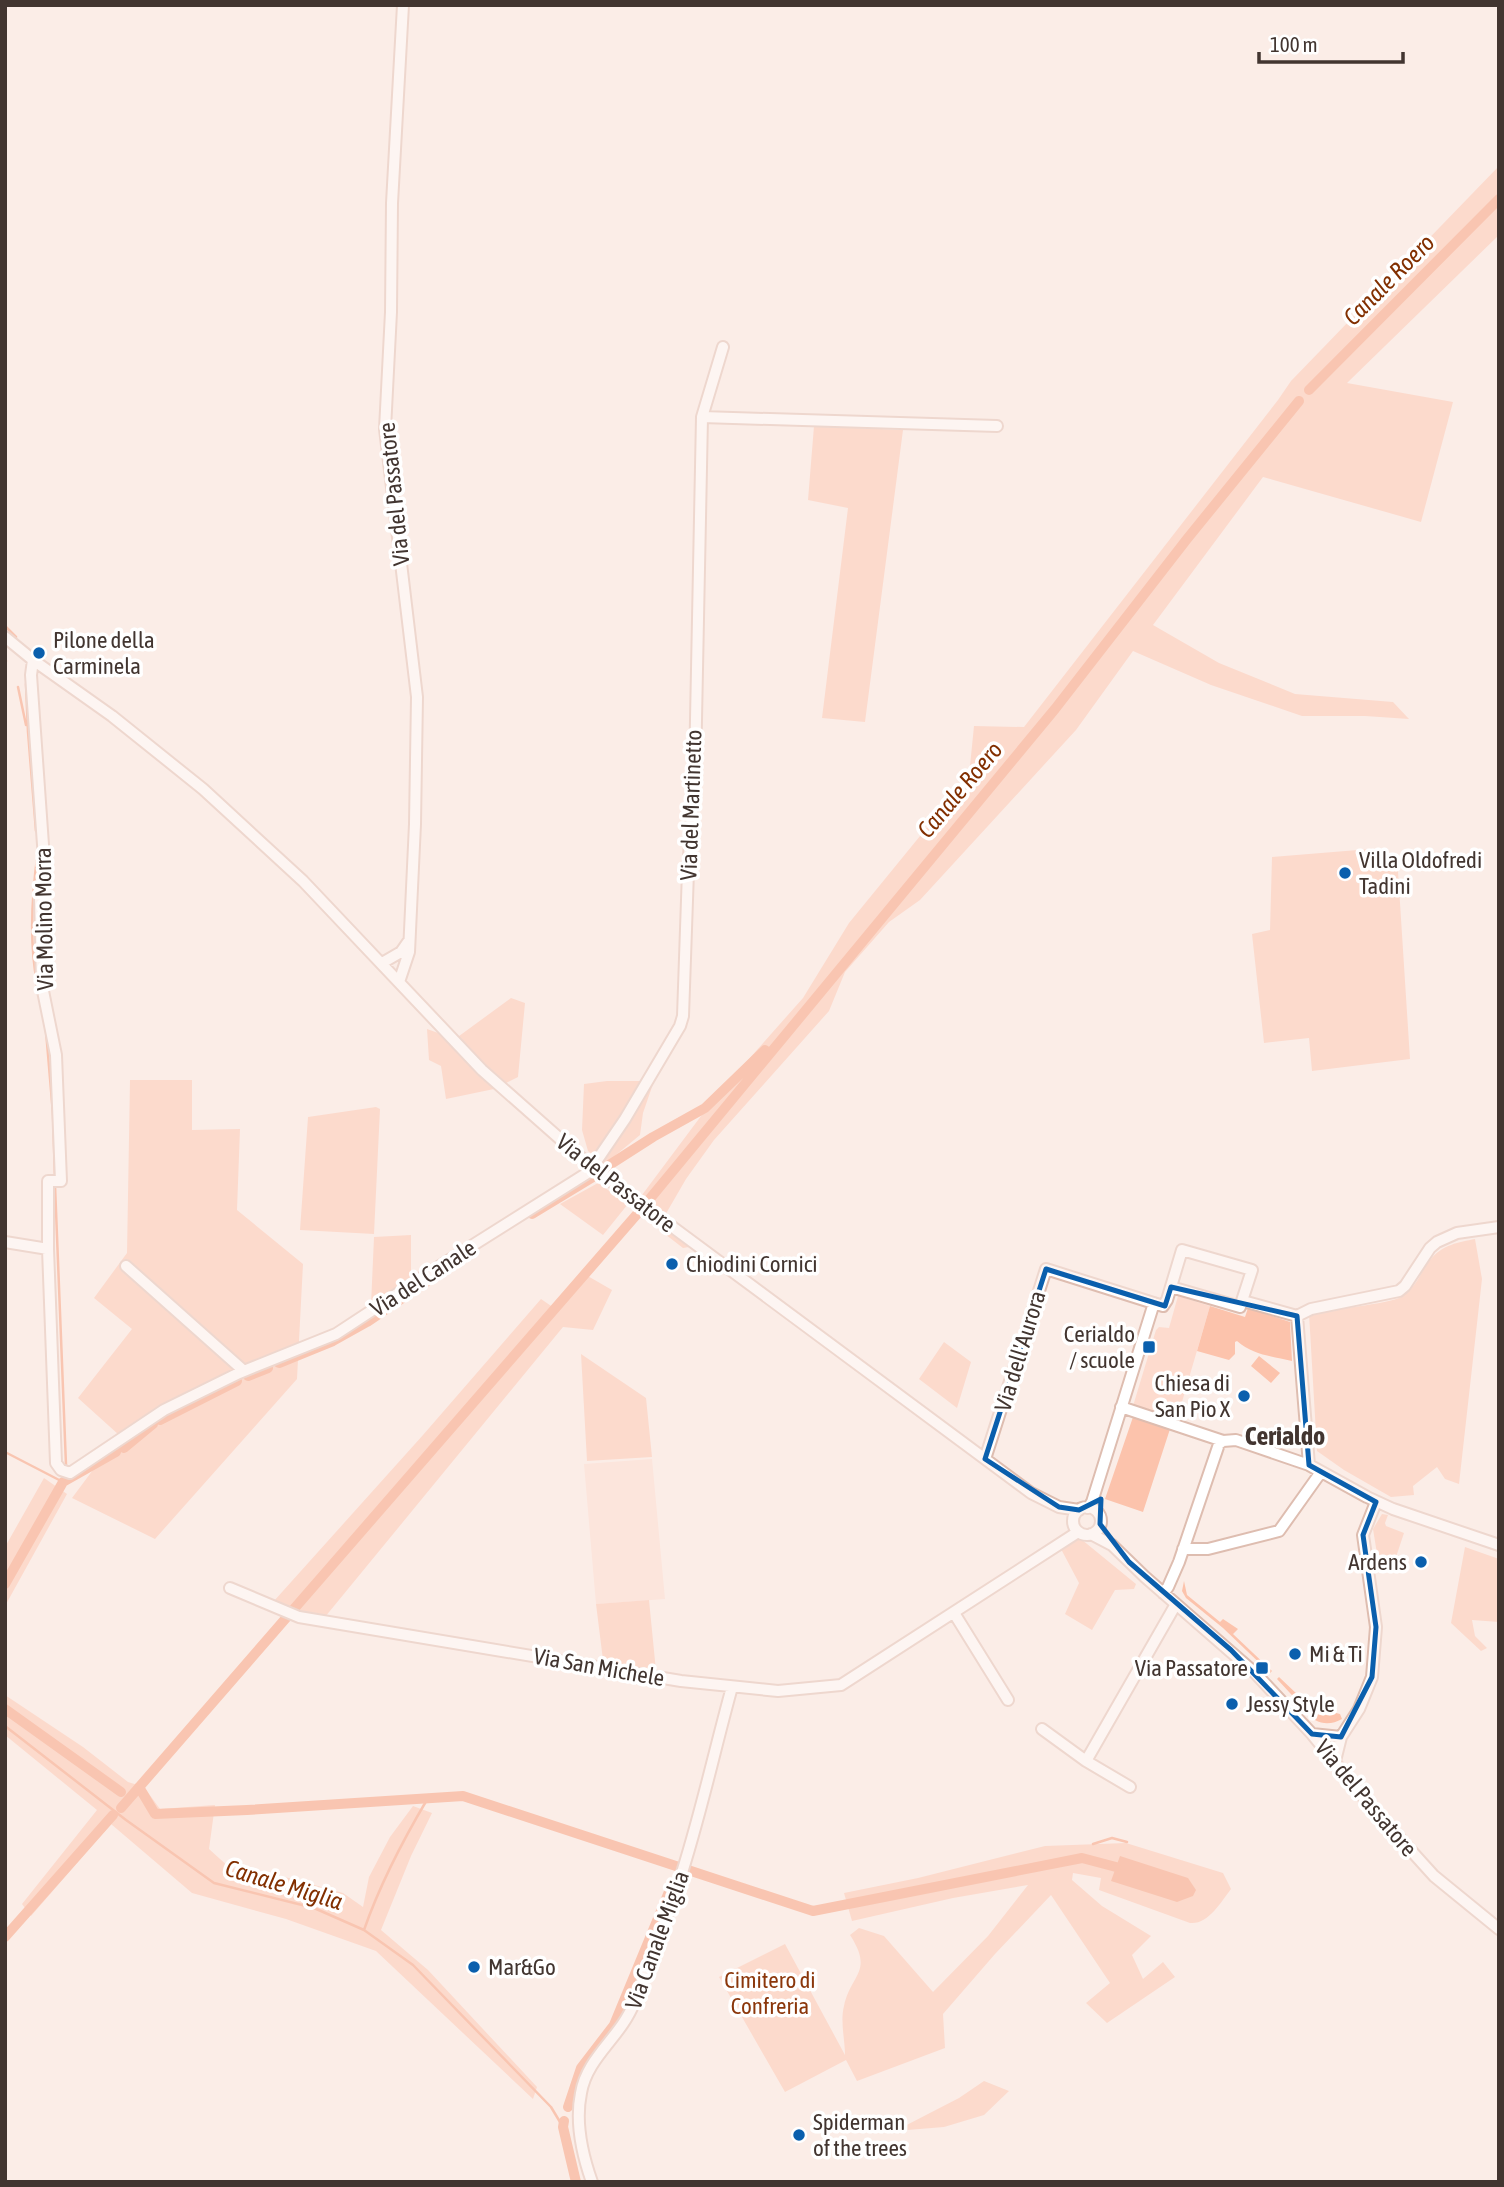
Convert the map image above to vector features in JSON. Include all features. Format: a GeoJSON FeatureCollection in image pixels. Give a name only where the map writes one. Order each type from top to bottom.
{"type":"FeatureCollection","features":[{"type":"Feature","properties":{"kind":"street","name":"Via del Passatore"},"geometry":{"type":"LineString","coordinates":[[399,982],[410,940],[417,697],[385,429],[391,312],[392,203],[403,5]]}},
{"type":"Feature","properties":{"kind":"street","name":"Via del Martinetto"},"geometry":{"type":"LineString","coordinates":[[593,1168],[625,1119],[680,1026],[683,1016],[695,770],[702,417],[723,348]]}},
{"type":"Feature","properties":{"kind":"street"},"geometry":{"type":"LineString","coordinates":[[702,417],[996,426]]}},
{"type":"Feature","properties":{"kind":"street","name":"Via del Passatore"},"geometry":{"type":"LineString","coordinates":[[5,637],[112,716],[203,789],[303,881],[482,1070],[593,1168],[1031,1493],[1059,1507],[1084,1509]]}},
{"type":"Feature","properties":{"kind":"street","name":"Via Molino Morra"},"geometry":{"type":"LineString","coordinates":[[33,660],[31,675],[45,873],[40,898],[42,986],[56,1055],[61,1181],[48,1181],[56,1464],[61,1471],[73,1472]]}},
{"type":"Feature","properties":{"kind":"street"},"geometry":{"type":"LineString","coordinates":[[382,964],[401,952],[410,940]]}},
{"type":"Feature","properties":{"kind":"street","name":"Via del Canale"},"geometry":{"type":"LineString","coordinates":[[73,1472],[164,1410],[244,1371],[337,1334],[593,1168]]}},
{"type":"Feature","properties":{"kind":"street"},"geometry":{"type":"LineString","coordinates":[[1242,1301],[1297,1316],[1311,1309],[1392,1294],[1405,1286],[1430,1248],[1437,1242],[1457,1233],[1499,1227]]}},
{"type":"Feature","properties":{"kind":"street"},"geometry":{"type":"LineString","coordinates":[[5,1242],[48,1249]]}},
{"type":"Feature","properties":{"kind":"street"},"geometry":{"type":"LineString","coordinates":[[1084,1509],[1096,1512],[1100,1520],[1098,1529],[1091,1534],[1076,1528],[1074,1516],[1092,1502],[1154,1303],[1163,1306],[1167,1300],[1182,1250],[1252,1270],[1240,1307],[1171,1287]]}},
{"type":"Feature","properties":{"kind":"street"},"geometry":{"type":"LineString","coordinates":[[126,1266],[244,1371]]}},
{"type":"Feature","properties":{"kind":"street","name":"Via dell'Aurora"},"geometry":{"type":"LineString","coordinates":[[985,1459],[1046,1269],[1154,1303]]}},
{"type":"Feature","properties":{"kind":"street"},"geometry":{"type":"LineString","coordinates":[[1297,1316],[1309,1465]]}},
{"type":"Feature","properties":{"kind":"street"},"geometry":{"type":"LineString","coordinates":[[1121,1407],[1223,1441],[1237,1440],[1309,1465],[1376,1502],[1499,1545]]}},
{"type":"Feature","properties":{"kind":"street"},"geometry":{"type":"LineString","coordinates":[[1163,1592],[1168,1587],[1184,1549],[1218,1448],[1223,1441]]}},
{"type":"Feature","properties":{"kind":"street"},"geometry":{"type":"LineString","coordinates":[[1184,1549],[1208,1549],[1279,1531],[1321,1472]]}},
{"type":"Feature","properties":{"kind":"street"},"geometry":{"type":"LineString","coordinates":[[1335,1762],[1341,1737],[1359,1709],[1372,1677],[1376,1627],[1363,1535],[1376,1502]]}},
{"type":"Feature","properties":{"kind":"street","name":"Via del Passatore"},"geometry":{"type":"LineString","coordinates":[[1059,1507],[1076,1528]]}},
{"type":"Feature","properties":{"kind":"street","name":"Via del Passatore"},"geometry":{"type":"LineString","coordinates":[[1100,1524],[1109,1534],[1112,1545]]}},
{"type":"Feature","properties":{"kind":"street","name":"Via San Michele"},"geometry":{"type":"LineString","coordinates":[[230,1588],[290,1612],[681,1681],[778,1691],[841,1685],[954,1613],[1076,1528]]}},
{"type":"Feature","properties":{"kind":"street","name":"Via del Passatore"},"geometry":{"type":"LineString","coordinates":[[1091,1534],[1112,1545],[1255,1673],[1312,1734],[1397,1838],[1434,1876],[1499,1929]]}},
{"type":"Feature","properties":{"kind":"street"},"geometry":{"type":"LineString","coordinates":[[1086,1760],[1176,1604]]}},
{"type":"Feature","properties":{"kind":"street"},"geometry":{"type":"LineString","coordinates":[[954,1613],[1008,1700]]}},
{"type":"Feature","properties":{"kind":"street","name":"Via Canale Miglia"},"geometry":{"type":"LineString","coordinates":[[593,2182],[585,2158],[579,2122],[585,2076],[599,2054],[628,2020],[683,1869],[732,1687]]}},
{"type":"Feature","properties":{"kind":"street"},"geometry":{"type":"LineString","coordinates":[[1042,1729],[1130,1787]]}},
{"type":"Feature","properties":{"kind":"street"},"geometry":{"type":"LineString","coordinates":[[1312,1734],[1341,1737]]}},
{"type":"Feature","properties":{"kind":"highlighted area"},"geometry":{"type":"Polygon","coordinates":[[[1046,1269],[1165,1306],[1171,1287],[1297,1316],[1309,1465],[1376,1502],[1363,1535],[1376,1627],[1372,1677],[1341,1737],[1312,1734],[1231,1650],[1129,1562],[1100,1524],[1101,1499],[1079,1510],[1059,1507],[985,1459],[1046,1269]]]}},
{"type":"Feature","properties":{"kind":"shaded area"},"geometry":{"type":"Polygon","coordinates":[[[1178,1296],[1210,1306],[1177,1419],[1133,1406],[1156,1330],[1159,1327],[1169,1328],[1178,1296]]]}},
{"type":"Feature","properties":{"kind":"shaded area"},"geometry":{"type":"Polygon","coordinates":[[[652,1459],[665,1599],[596,1604],[584,1464],[652,1459]]]}},
{"type":"Feature","properties":{"kind":"shaded area"},"geometry":{"type":"Polygon","coordinates":[[[1120,1856],[1188,1878],[1196,1890],[1193,1896],[1177,1902],[1111,1881],[1120,1856]]]}},
{"type":"Feature","properties":{"kind":"green space"},"geometry":{"type":"Polygon","coordinates":[[[1499,166],[1499,235],[1347,383],[1453,402],[1421,522],[1263,477],[1153,625],[1219,663],[1295,694],[1393,702],[1409,719],[1302,716],[1211,685],[1133,651],[1076,730],[920,900],[889,922],[845,972],[829,1011],[714,1140],[686,1179],[664,1217],[639,1199],[716,1096],[803,998],[849,923],[969,776],[974,726],[1024,727],[1291,381],[1499,166]]]}},
{"type":"Feature","properties":{"kind":"green space"},"geometry":{"type":"Polygon","coordinates":[[[814,426],[903,430],[865,722],[822,718],[848,508],[808,500],[814,426]]]}},
{"type":"Feature","properties":{"kind":"green space"},"geometry":{"type":"Polygon","coordinates":[[[1370,849],[1397,856],[1410,1059],[1312,1071],[1309,1038],[1264,1043],[1252,934],[1270,930],[1272,857],[1370,849]]]}},
{"type":"Feature","properties":{"kind":"green space"},"geometry":{"type":"Polygon","coordinates":[[[511,998],[525,1003],[518,1077],[494,1089],[446,1099],[441,1066],[429,1060],[427,1029],[455,1039],[511,998]]]}},
{"type":"Feature","properties":{"kind":"green space"},"geometry":{"type":"Polygon","coordinates":[[[130,1080],[192,1080],[192,1130],[240,1129],[237,1210],[303,1264],[297,1379],[155,1539],[72,1498],[119,1435],[78,1398],[132,1329],[94,1298],[127,1253],[130,1080]]]}},
{"type":"Feature","properties":{"kind":"green space"},"geometry":{"type":"Polygon","coordinates":[[[654,1081],[643,1113],[640,1135],[605,1164],[588,1151],[582,1130],[584,1084],[654,1081]]]}},
{"type":"Feature","properties":{"kind":"green space"},"geometry":{"type":"Polygon","coordinates":[[[376,1107],[380,1109],[374,1234],[300,1230],[308,1117],[376,1107]]]}},
{"type":"Feature","properties":{"kind":"green space"},"geometry":{"type":"Polygon","coordinates":[[[598,1183],[628,1204],[603,1235],[560,1204],[598,1183]]]}},
{"type":"Feature","properties":{"kind":"green space"},"geometry":{"type":"Polygon","coordinates":[[[657,1224],[690,1245],[689,1247],[683,1248],[661,1231],[657,1224]]]}},
{"type":"Feature","properties":{"kind":"green space"},"geometry":{"type":"Polygon","coordinates":[[[411,1235],[411,1277],[371,1305],[374,1237],[411,1235]]]}},
{"type":"Feature","properties":{"kind":"green space"},"geometry":{"type":"Polygon","coordinates":[[[1475,1239],[1482,1279],[1459,1484],[1445,1479],[1437,1467],[1413,1486],[1414,1495],[1391,1497],[1317,1451],[1309,1313],[1395,1300],[1412,1288],[1427,1264],[1440,1250],[1475,1239]]]}},
{"type":"Feature","properties":{"kind":"green space"},"geometry":{"type":"Polygon","coordinates":[[[586,1275],[612,1290],[593,1330],[563,1327],[325,1617],[302,1615],[274,1601],[541,1299],[557,1310],[586,1275]]]}},
{"type":"Feature","properties":{"kind":"green space"},"geometry":{"type":"Polygon","coordinates":[[[1210,1306],[1245,1317],[1248,1308],[1290,1322],[1292,1361],[1256,1352],[1237,1341],[1235,1354],[1229,1360],[1197,1351],[1210,1306]]]}},
{"type":"Feature","properties":{"kind":"green space"},"geometry":{"type":"Polygon","coordinates":[[[944,1342],[971,1362],[957,1408],[919,1379],[944,1342]]]}},
{"type":"Feature","properties":{"kind":"green space"},"geometry":{"type":"Polygon","coordinates":[[[581,1354],[646,1398],[652,1457],[587,1461],[581,1354]]]}},
{"type":"Feature","properties":{"kind":"green space"},"geometry":{"type":"Polygon","coordinates":[[[1259,1356],[1280,1373],[1271,1383],[1251,1366],[1259,1356]]]}},
{"type":"Feature","properties":{"kind":"green space"},"geometry":{"type":"Polygon","coordinates":[[[1133,1417],[1170,1429],[1143,1512],[1105,1499],[1133,1417]]]}},
{"type":"Feature","properties":{"kind":"green space"},"geometry":{"type":"Polygon","coordinates":[[[44,1478],[67,1494],[5,1606],[5,1547],[44,1478]]]}},
{"type":"Feature","properties":{"kind":"green space"},"geometry":{"type":"Polygon","coordinates":[[[1382,1514],[1388,1515],[1386,1526],[1404,1533],[1395,1560],[1378,1560],[1373,1529],[1382,1514]]]}},
{"type":"Feature","properties":{"kind":"green space"},"geometry":{"type":"Polygon","coordinates":[[[1081,1539],[1136,1584],[1134,1589],[1115,1590],[1092,1630],[1065,1614],[1079,1583],[1061,1549],[1081,1539]]]}},
{"type":"Feature","properties":{"kind":"green space"},"geometry":{"type":"Polygon","coordinates":[[[1465,1547],[1499,1559],[1499,1622],[1472,1620],[1475,1636],[1487,1648],[1481,1651],[1451,1623],[1465,1547]]]}},
{"type":"Feature","properties":{"kind":"green space"},"geometry":{"type":"Polygon","coordinates":[[[1184,1581],[1187,1595],[1220,1622],[1223,1619],[1238,1629],[1233,1634],[1272,1671],[1270,1673],[1223,1628],[1186,1598],[1182,1591],[1184,1581]]]}},
{"type":"Feature","properties":{"kind":"green space"},"geometry":{"type":"Polygon","coordinates":[[[649,1600],[656,1671],[603,1660],[596,1604],[649,1600]]]}},
{"type":"Feature","properties":{"kind":"green space"},"geometry":{"type":"Polygon","coordinates":[[[1279,1677],[1319,1715],[1325,1710],[1340,1714],[1342,1719],[1329,1723],[1315,1720],[1277,1679],[1279,1677]]]}},
{"type":"Feature","properties":{"kind":"green space"},"geometry":{"type":"Polygon","coordinates":[[[5,1695],[83,1747],[128,1782],[144,1787],[160,1809],[215,1805],[209,1849],[230,1868],[289,1878],[343,1893],[363,1907],[369,1877],[390,1837],[413,1806],[432,1813],[381,1930],[428,1970],[537,2087],[533,2099],[376,1951],[286,1919],[192,1893],[111,1824],[31,1916],[22,1904],[97,1810],[5,1735],[5,1695]]]}},
{"type":"Feature","properties":{"kind":"green space","name":"Cimitero di Confreria"},"geometry":{"type":"Polygon","coordinates":[[[1126,1843],[1223,1873],[1231,1889],[1208,1917],[1197,1923],[1190,1923],[1099,1890],[1101,1878],[1073,1873],[1072,1880],[1102,1906],[1151,1936],[1132,1955],[1143,1979],[1163,1962],[1175,1977],[1107,2023],[1086,2003],[1110,1983],[1051,1895],[943,2014],[945,2048],[857,2081],[846,2060],[785,2092],[719,1977],[785,1944],[845,2055],[843,2012],[860,1965],[857,1947],[850,1935],[859,1928],[884,1936],[933,1992],[988,1936],[1028,1885],[953,1898],[852,1921],[844,1893],[918,1878],[1045,1846],[1126,1843]]]}},
{"type":"Feature","properties":{"kind":"green space"},"geometry":{"type":"Polygon","coordinates":[[[984,2081],[1009,2091],[984,2115],[944,2127],[895,2131],[959,2098],[984,2081]]]}},
{"type":"Feature","properties":{"kind":"waterway","name":"Canale Roero"},"geometry":{"type":"LineString","coordinates":[[1309,390],[1499,199]]}},
{"type":"Feature","properties":{"kind":"waterway","name":"Canale Roero"},"geometry":{"type":"LineString","coordinates":[[648,1201],[1055,709],[1299,401]]}},
{"type":"Feature","properties":{"kind":"waterway"},"geometry":{"type":"LineString","coordinates":[[5,626],[16,637]]}},
{"type":"Feature","properties":{"kind":"waterway"},"geometry":{"type":"LineString","coordinates":[[26,684],[36,831]]}},
{"type":"Feature","properties":{"kind":"waterway"},"geometry":{"type":"LineString","coordinates":[[18,687],[26,725]]}},
{"type":"Feature","properties":{"kind":"waterway"},"geometry":{"type":"LineString","coordinates":[[37,983],[32,917],[38,851]]}},
{"type":"Feature","properties":{"kind":"waterway"},"geometry":{"type":"LineString","coordinates":[[46,1031],[55,1178]]}},
{"type":"Feature","properties":{"kind":"waterway"},"geometry":{"type":"LineString","coordinates":[[603,1169],[705,1108],[765,1050]]}},
{"type":"Feature","properties":{"kind":"waterway"},"geometry":{"type":"LineString","coordinates":[[532,1214],[593,1177]]}},
{"type":"Feature","properties":{"kind":"waterway"},"geometry":{"type":"LineString","coordinates":[[55,1185],[66,1465]]}},
{"type":"Feature","properties":{"kind":"waterway"},"geometry":{"type":"LineString","coordinates":[[121,1808],[638,1213]]}},
{"type":"Feature","properties":{"kind":"waterway"},"geometry":{"type":"LineString","coordinates":[[279,1363],[333,1341],[367,1322],[463,1257]]}},
{"type":"Feature","properties":{"kind":"waterway"},"geometry":{"type":"LineString","coordinates":[[248,1376],[268,1368]]}},
{"type":"Feature","properties":{"kind":"waterway"},"geometry":{"type":"LineString","coordinates":[[160,1420],[237,1381]]}},
{"type":"Feature","properties":{"kind":"waterway"},"geometry":{"type":"LineString","coordinates":[[124,1448],[153,1424]]}},
{"type":"Feature","properties":{"kind":"waterway"},"geometry":{"type":"LineString","coordinates":[[5,1452],[63,1482]]}},
{"type":"Feature","properties":{"kind":"waterway"},"geometry":{"type":"LineString","coordinates":[[5,1584],[63,1482],[116,1452]]}},
{"type":"Feature","properties":{"kind":"waterway"},"geometry":{"type":"LineString","coordinates":[[5,1709],[121,1792]]}},
{"type":"Feature","properties":{"kind":"waterway","name":"Canale Miglia"},"geometry":{"type":"LineString","coordinates":[[5,1726],[126,1820],[214,1883],[314,1908],[364,1930],[413,1965],[551,2107],[563,2127]]}},
{"type":"Feature","properties":{"kind":"waterway"},"geometry":{"type":"LineString","coordinates":[[139,1787],[155,1814],[463,1796],[813,1911],[1082,1858],[1116,1867]]}},
{"type":"Feature","properties":{"kind":"waterway"},"geometry":{"type":"LineString","coordinates":[[364,1930],[393,1862],[428,1798]]}},
{"type":"Feature","properties":{"kind":"waterway"},"geometry":{"type":"LineString","coordinates":[[5,1937],[113,1815]]}},
{"type":"Feature","properties":{"kind":"waterway"},"geometry":{"type":"LineString","coordinates":[[1093,1844],[1112,1838],[1127,1842]]}},
{"type":"Feature","properties":{"kind":"waterway"},"geometry":{"type":"LineString","coordinates":[[568,2107],[581,2068],[614,2025],[671,1887]]}},
{"type":"Feature","properties":{"kind":"waterway"},"geometry":{"type":"LineString","coordinates":[[564,2121],[563,2127],[576,2182]]}},
{"type":"Feature","properties":{"kind":"place","name":"Pilone della Carminela"},"geometry":{"type":"Point","coordinates":[39,653]}},
{"type":"Feature","properties":{"kind":"place","name":"Villa Oldofredi Tadini"},"geometry":{"type":"Point","coordinates":[1345,873]}},
{"type":"Feature","properties":{"kind":"place","name":"Chiodini Cornici"},"geometry":{"type":"Point","coordinates":[672,1264]}},
{"type":"Feature","properties":{"kind":"place","name":"Cerialdo / scuole"},"geometry":{"type":"Point","coordinates":[1149,1347]}},
{"type":"Feature","properties":{"kind":"place","name":"Chiesa di San Pio X"},"geometry":{"type":"Point","coordinates":[1244,1396]}},
{"type":"Feature","properties":{"kind":"place","name":"Ardens"},"geometry":{"type":"Point","coordinates":[1421,1562]}},
{"type":"Feature","properties":{"kind":"place","name":"Mi & Ti"},"geometry":{"type":"Point","coordinates":[1295,1654]}},
{"type":"Feature","properties":{"kind":"place","name":"Via Passatore"},"geometry":{"type":"Point","coordinates":[1262,1668]}},
{"type":"Feature","properties":{"kind":"place","name":"Jessy Style"},"geometry":{"type":"Point","coordinates":[1232,1704]}},
{"type":"Feature","properties":{"kind":"place","name":"Mar&Go"},"geometry":{"type":"Point","coordinates":[474,1967]}},
{"type":"Feature","properties":{"kind":"place","name":"Spiderman of the trees"},"geometry":{"type":"Point","coordinates":[799,2135]}},
{"type":"Feature","properties":{"kind":"district","name":"Cerialdo"},"geometry":{"type":"Point","coordinates":[1285,1436]}}]}
